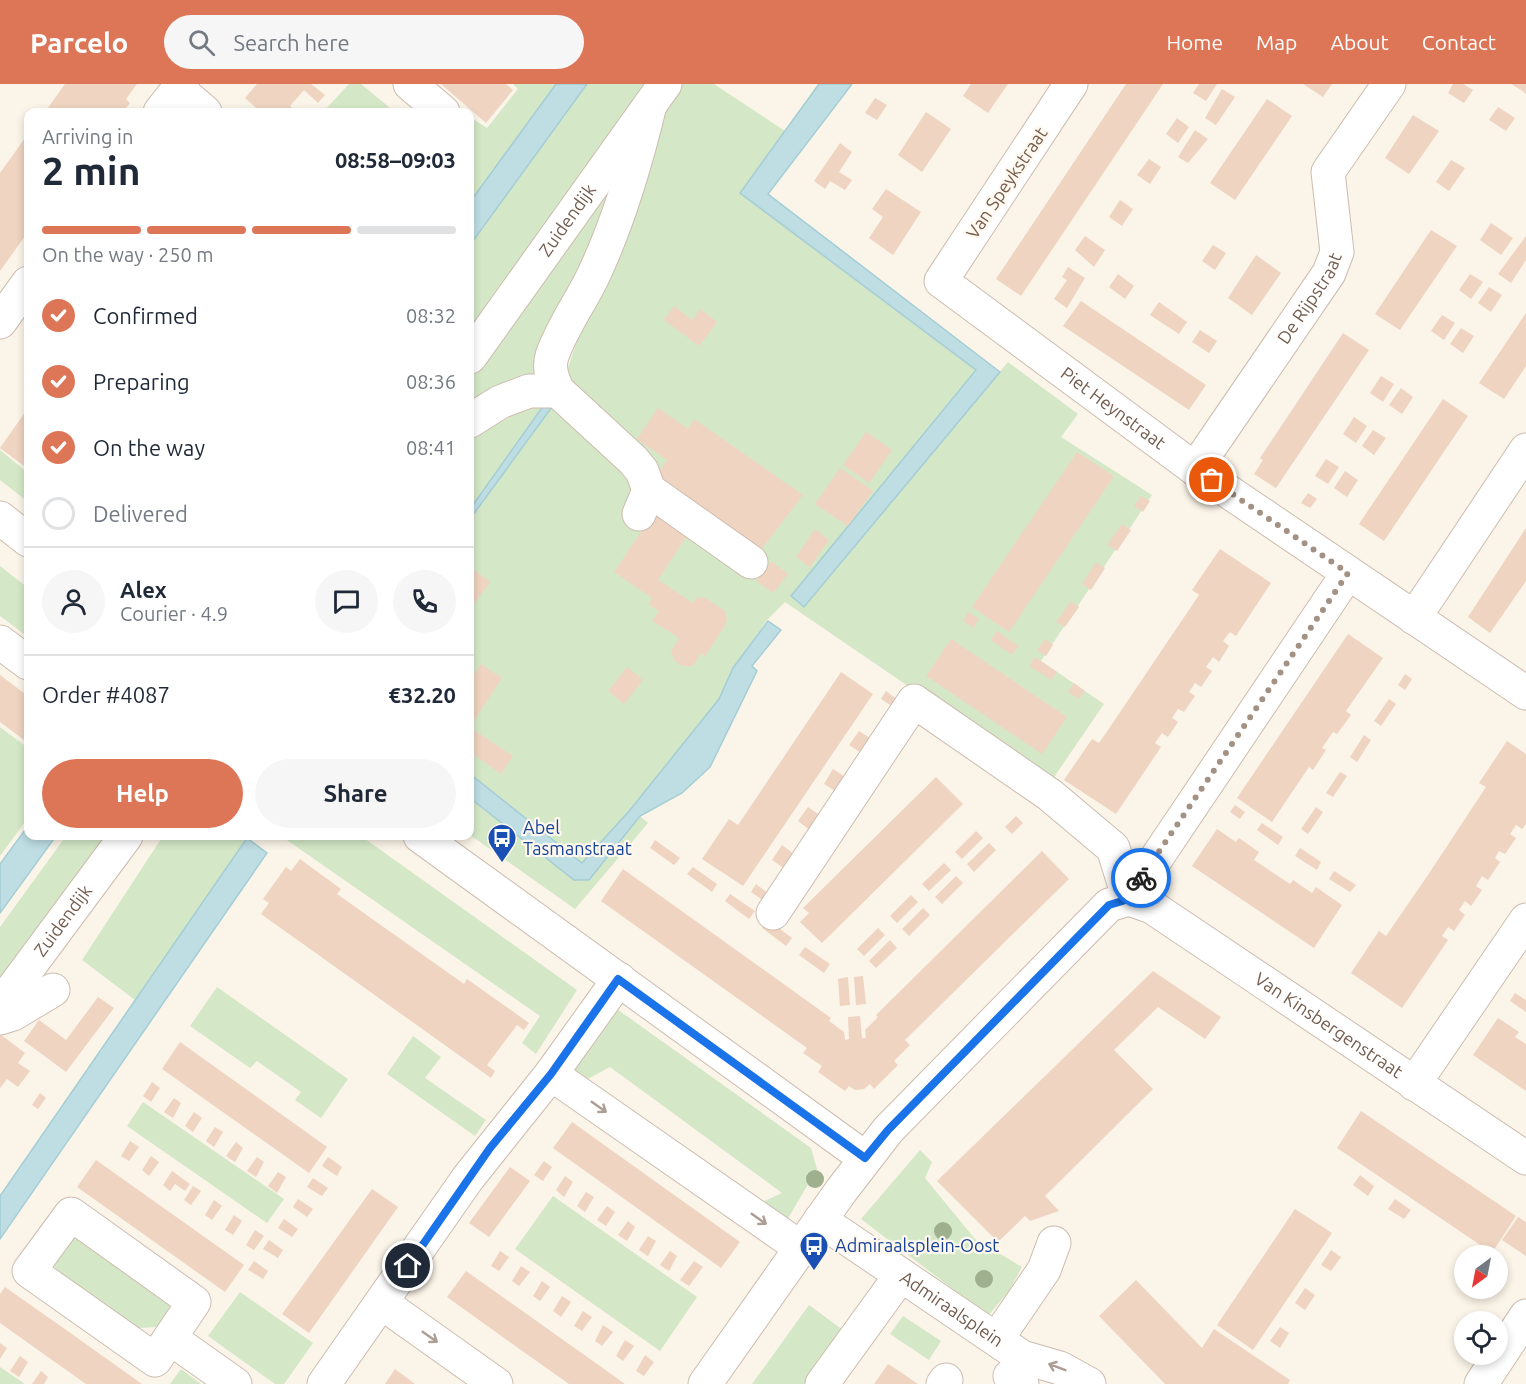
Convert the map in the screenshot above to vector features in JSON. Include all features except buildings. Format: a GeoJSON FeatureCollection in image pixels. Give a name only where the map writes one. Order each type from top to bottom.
{"type":"FeatureCollection","features":[{"type":"Feature","properties":{"kind":"street"},"geometry":{"type":"LineString","coordinates":[[410,84],[438,108]]}},
{"type":"Feature","properties":{"kind":"street","name":"Van Speykstraat"},"geometry":{"type":"LineString","coordinates":[[941,281],[1071,84]]}},
{"type":"Feature","properties":{"kind":"street","name":"De Rijpstraat"},"geometry":{"type":"LineString","coordinates":[[1195,469],[1329,273],[1337,252],[1328,172],[1389,84]]}},
{"type":"Feature","properties":{"kind":"street"},"geometry":{"type":"LineString","coordinates":[[174,95],[198,108]]}},
{"type":"Feature","properties":{"kind":"street"},"geometry":{"type":"LineString","coordinates":[[657,95],[618,214],[594,274],[551,358],[551,375],[558,391],[642,471],[644,502],[752,562]]}},
{"type":"Feature","properties":{"kind":"street","name":"Zuidendijk"},"geometry":{"type":"LineString","coordinates":[[474,351],[657,95]]}},
{"type":"Feature","properties":{"kind":"street","name":"Piet Heynstraat"},"geometry":{"type":"LineString","coordinates":[[941,281],[1195,469],[1526,693]]}},
{"type":"Feature","properties":{"kind":"street"},"geometry":{"type":"LineString","coordinates":[[2,315],[24,288]]}},
{"type":"Feature","properties":{"kind":"street"},"geometry":{"type":"LineString","coordinates":[[474,418],[500,402],[529,391],[558,391]]}},
{"type":"Feature","properties":{"kind":"street"},"geometry":{"type":"LineString","coordinates":[[1414,618],[1526,450]]}},
{"type":"Feature","properties":{"kind":"street"},"geometry":{"type":"LineString","coordinates":[[0,518],[24,537]]}},
{"type":"Feature","properties":{"kind":"street"},"geometry":{"type":"LineString","coordinates":[[705,1384],[820,1220],[888,1130],[1109,905],[1129,899],[1348,573]]}},
{"type":"Feature","properties":{"kind":"street"},"geometry":{"type":"LineString","coordinates":[[0,642],[24,660]]}},
{"type":"Feature","properties":{"kind":"street"},"geometry":{"type":"LineString","coordinates":[[773,913],[914,700],[1050,795],[1113,848],[1129,899]]}},
{"type":"Feature","properties":{"kind":"street","name":"Zuidendijk"},"geometry":{"type":"LineString","coordinates":[[0,1006],[123,840]]}},
{"type":"Feature","properties":{"kind":"street"},"geometry":{"type":"LineString","coordinates":[[426,840],[865,1158]]}},
{"type":"Feature","properties":{"kind":"street","name":"Van Kinsbergenstraat"},"geometry":{"type":"LineString","coordinates":[[1129,899],[1152,907],[1526,1158]]}},
{"type":"Feature","properties":{"kind":"street"},"geometry":{"type":"LineString","coordinates":[[1414,1083],[1526,920]]}},
{"type":"Feature","properties":{"kind":"street"},"geometry":{"type":"LineString","coordinates":[[324,1384],[490,1148],[551,1074],[618,979]]}},
{"type":"Feature","properties":{"kind":"street"},"geometry":{"type":"LineString","coordinates":[[0,1018],[13,1014],[53,990]]}},
{"type":"Feature","properties":{"kind":"street"},"geometry":{"type":"LineString","coordinates":[[551,1074],[801,1248]]}},
{"type":"Feature","properties":{"kind":"street"},"geometry":{"type":"LineString","coordinates":[[70,1214],[194,1302],[170,1338],[155,1360],[29,1271],[70,1214]]}},
{"type":"Feature","properties":{"kind":"street","name":"Admiraalsplein"},"geometry":{"type":"LineString","coordinates":[[820,1220],[993,1337],[1018,1372],[1060,1368],[1089,1384]]}},
{"type":"Feature","properties":{"kind":"street"},"geometry":{"type":"LineString","coordinates":[[993,1337],[1000,1332],[1044,1270],[1054,1244]]}},
{"type":"Feature","properties":{"kind":"street"},"geometry":{"type":"LineString","coordinates":[[822,1384],[901,1275]]}},
{"type":"Feature","properties":{"kind":"street"},"geometry":{"type":"LineString","coordinates":[[382,1303],[496,1384]]}},
{"type":"Feature","properties":{"kind":"street"},"geometry":{"type":"LineString","coordinates":[[1481,1384],[1526,1316]]}},
{"type":"Feature","properties":{"kind":"street"},"geometry":{"type":"LineString","coordinates":[[170,1338],[235,1384]]}},
{"type":"Feature","properties":{"kind":"green space"},"geometry":{"type":"Polygon","coordinates":[[[349,84],[361,84],[390,108],[327,108],[349,84]]]}},
{"type":"Feature","properties":{"kind":"green space"},"geometry":{"type":"Polygon","coordinates":[[[513,84],[556,84],[474,197],[474,120],[487,128],[518,89],[513,84]]]}},
{"type":"Feature","properties":{"kind":"green space"},"geometry":{"type":"Polygon","coordinates":[[[587,84],[644,84],[474,323],[474,239],[587,84]]]}},
{"type":"Feature","properties":{"kind":"green space"},"geometry":{"type":"Polygon","coordinates":[[[678,84],[714,84],[785,131],[740,193],[976,370],[792,596],[804,606],[1008,362],[1078,414],[1061,437],[1152,495],[1041,661],[1104,704],[1050,783],[785,602],[767,620],[733,668],[719,699],[630,810],[582,863],[474,777],[474,513],[551,407],[546,402],[474,503],[474,436],[546,398],[563,383],[646,132],[678,84]]]}},
{"type":"Feature","properties":{"kind":"green space"},"geometry":{"type":"Polygon","coordinates":[[[619,161],[540,383],[474,417],[474,371],[619,161]]]}},
{"type":"Feature","properties":{"kind":"green space"},"geometry":{"type":"Polygon","coordinates":[[[0,450],[24,470],[24,499],[0,480],[0,450]]]}},
{"type":"Feature","properties":{"kind":"green space"},"geometry":{"type":"Polygon","coordinates":[[[0,566],[24,585],[24,634],[0,616],[0,566]]]}},
{"type":"Feature","properties":{"kind":"green space"},"geometry":{"type":"Polygon","coordinates":[[[0,727],[24,745],[24,823],[0,856],[0,727]]]}},
{"type":"Feature","properties":{"kind":"green space"},"geometry":{"type":"Polygon","coordinates":[[[474,801],[574,880],[589,880],[640,816],[648,823],[575,909],[474,838],[474,801]]]}},
{"type":"Feature","properties":{"kind":"green space"},"geometry":{"type":"Polygon","coordinates":[[[63,840],[106,840],[0,988],[0,927],[63,840]]]}},
{"type":"Feature","properties":{"kind":"green space"},"geometry":{"type":"Polygon","coordinates":[[[160,840],[247,840],[135,1000],[82,960],[160,840]]]}},
{"type":"Feature","properties":{"kind":"green space"},"geometry":{"type":"Polygon","coordinates":[[[287,840],[367,840],[577,990],[536,1054],[522,1043],[540,1016],[287,840]]]}},
{"type":"Feature","properties":{"kind":"green space"},"geometry":{"type":"Polygon","coordinates":[[[217,987],[348,1079],[321,1118],[295,1100],[301,1092],[257,1061],[250,1068],[190,1026],[217,987]]]}},
{"type":"Feature","properties":{"kind":"green space"},"geometry":{"type":"Polygon","coordinates":[[[617,1009],[811,1148],[817,1169],[783,1227],[752,1207],[782,1193],[610,1067],[580,1083],[567,1075],[617,1009]]]}},
{"type":"Feature","properties":{"kind":"green space"},"geometry":{"type":"Polygon","coordinates":[[[413,1036],[441,1057],[425,1078],[486,1120],[475,1136],[387,1074],[413,1036]]]}},
{"type":"Feature","properties":{"kind":"green space"},"geometry":{"type":"Polygon","coordinates":[[[143,1102],[284,1199],[267,1223],[127,1126],[143,1102]]]}},
{"type":"Feature","properties":{"kind":"green space"},"geometry":{"type":"Polygon","coordinates":[[[920,1150],[932,1162],[925,1178],[975,1239],[1022,1267],[1009,1291],[988,1316],[861,1219],[920,1150]]]}},
{"type":"Feature","properties":{"kind":"green space"},"geometry":{"type":"Polygon","coordinates":[[[553,1196],[697,1297],[660,1351],[515,1249],[553,1196]]]}},
{"type":"Feature","properties":{"kind":"green space"},"geometry":{"type":"Polygon","coordinates":[[[65,1237],[83,1240],[161,1293],[170,1308],[157,1327],[139,1328],[59,1274],[50,1258],[65,1237]]]}},
{"type":"Feature","properties":{"kind":"green space"},"geometry":{"type":"Polygon","coordinates":[[[240,1292],[313,1343],[284,1384],[275,1384],[208,1336],[240,1292]]]}},
{"type":"Feature","properties":{"kind":"green space"},"geometry":{"type":"Polygon","coordinates":[[[809,1305],[843,1330],[804,1384],[752,1384],[809,1305]]]}},
{"type":"Feature","properties":{"kind":"green space"},"geometry":{"type":"Polygon","coordinates":[[[903,1316],[941,1341],[929,1360],[890,1334],[903,1316]]]}},
{"type":"Feature","properties":{"kind":"green space"},"geometry":{"type":"Polygon","coordinates":[[[0,1367],[25,1384],[0,1384],[0,1367]]]}},
{"type":"Feature","properties":{"kind":"green space"},"geometry":{"type":"Polygon","coordinates":[[[181,1369],[201,1384],[170,1384],[181,1369]]]}},
{"type":"Feature","properties":{"kind":"water"},"geometry":{"type":"Polygon","coordinates":[[[556,84],[587,84],[474,239],[474,197],[556,84]]]}},
{"type":"Feature","properties":{"kind":"water"},"geometry":{"type":"Polygon","coordinates":[[[819,84],[852,84],[768,194],[1000,372],[804,607],[791,596],[976,370],[740,193],[819,84]]]}},
{"type":"Feature","properties":{"kind":"water"},"geometry":{"type":"Polygon","coordinates":[[[546,402],[552,407],[474,514],[474,503],[546,402]]]}},
{"type":"Feature","properties":{"kind":"water"},"geometry":{"type":"Polygon","coordinates":[[[768,621],[781,630],[752,666],[757,671],[710,767],[682,793],[640,816],[589,880],[574,880],[474,801],[474,777],[582,863],[630,810],[719,699],[733,668],[768,621]]]}},
{"type":"Feature","properties":{"kind":"water"},"geometry":{"type":"Polygon","coordinates":[[[24,831],[24,840],[53,840],[0,913],[0,864],[24,831]]]}},
{"type":"Feature","properties":{"kind":"water"},"geometry":{"type":"Polygon","coordinates":[[[246,840],[250,840],[267,853],[0,1239],[0,1196],[246,840]]]}},
{"type":"Feature","properties":{"kind":"way so far"},"geometry":{"type":"LineString","coordinates":[[1141,878],[1348,573],[1212,480]]}},
{"type":"Feature","properties":{"kind":"place","name":"Abel Tasmanstraat"},"geometry":{"type":"Point","coordinates":[502,864]}},
{"type":"Feature","properties":{"kind":"place","name":"Admiraalsplein-Oost"},"geometry":{"type":"Point","coordinates":[814,1272]}},
{"type":"Feature","properties":{"kind":"route"},"geometry":{"type":"LineString","coordinates":[[408,1266],[468,1178],[551,1074],[618,979],[865,1158],[888,1130],[1109,905],[1129,899],[1141,878]]}}]}
